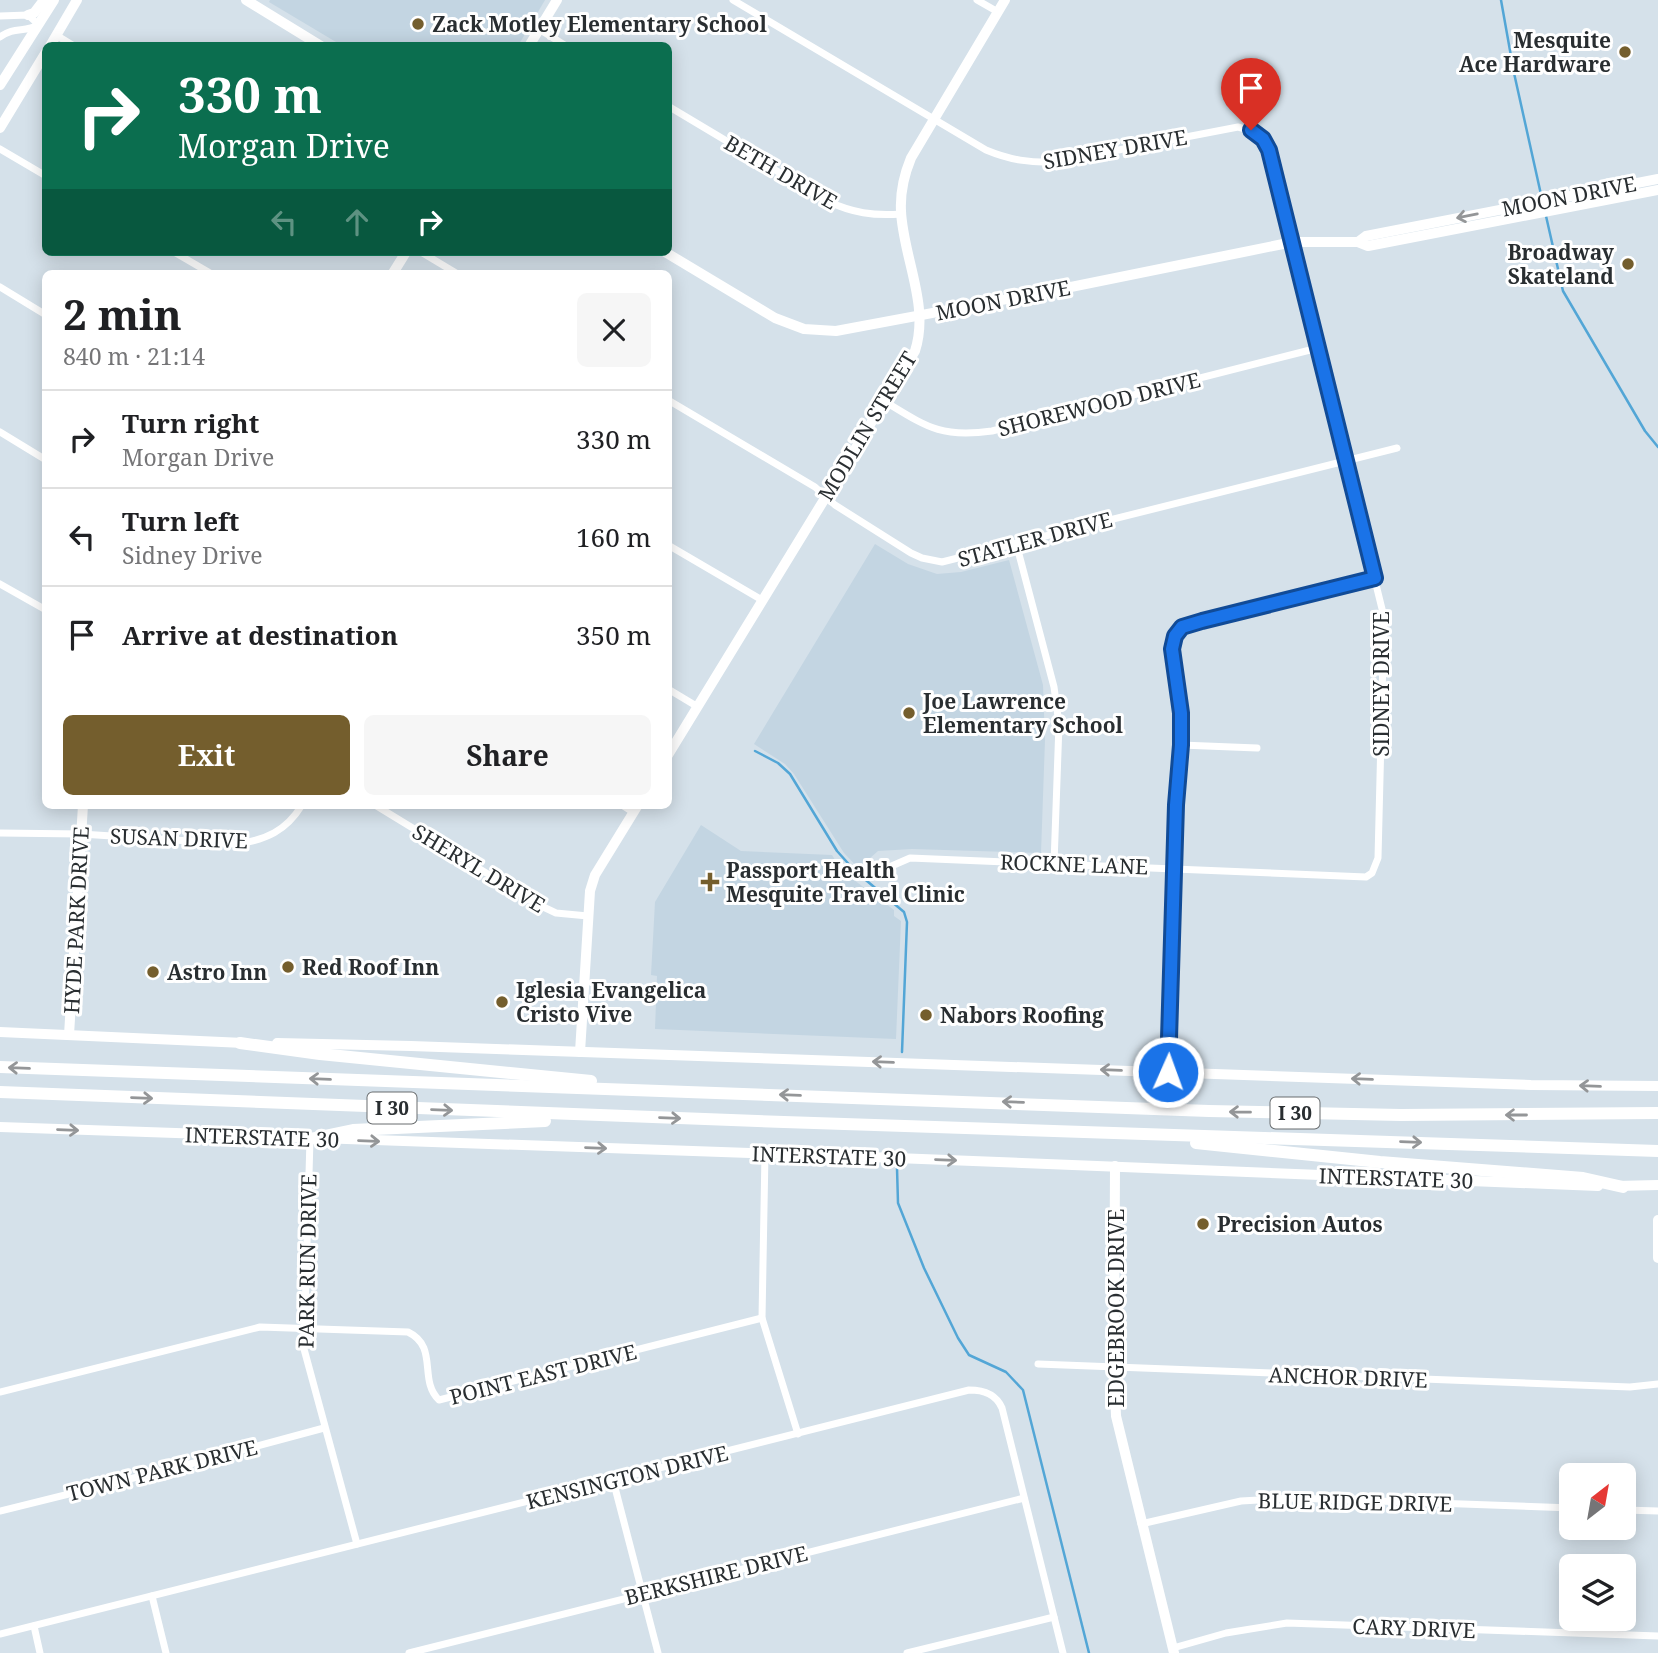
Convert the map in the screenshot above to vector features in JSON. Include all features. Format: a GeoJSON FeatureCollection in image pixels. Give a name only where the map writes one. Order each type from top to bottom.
{"type":"FeatureCollection","features":[{"type":"Feature","properties":{"kind":"highway"},"geometry":{"type":"LineString","coordinates":[[240,1043],[381,1060],[564,1077],[657,1090]]}},
{"type":"Feature","properties":{"kind":"highway","name":"I 30"},"geometry":{"type":"LineString","coordinates":[[0,1067],[1209,1111],[1401,1115],[1658,1113]]}},
{"type":"Feature","properties":{"kind":"highway","name":"I 30"},"geometry":{"type":"LineString","coordinates":[[0,1092],[626,1117],[1658,1150]]}},
{"type":"Feature","properties":{"kind":"highway"},"geometry":{"type":"LineString","coordinates":[[310,1139],[352,1130],[626,1117]]}},
{"type":"Feature","properties":{"kind":"highway"},"geometry":{"type":"LineString","coordinates":[[1122,1133],[1380,1162],[1583,1178],[1623,1187]]}},
{"type":"Feature","properties":{"kind":"main road"},"geometry":{"type":"LineString","coordinates":[[28,15],[34,13],[44,0]]}},
{"type":"Feature","properties":{"kind":"main road"},"geometry":{"type":"LineString","coordinates":[[0,85],[54,0]]}},
{"type":"Feature","properties":{"kind":"main road"},"geometry":{"type":"LineString","coordinates":[[52,42],[77,0]]}},
{"type":"Feature","properties":{"kind":"main road"},"geometry":{"type":"LineString","coordinates":[[246,0],[314,42]]}},
{"type":"Feature","properties":{"kind":"main road"},"geometry":{"type":"LineString","coordinates":[[531,42],[556,0]]}},
{"type":"Feature","properties":{"kind":"main road","name":"MODLIN STREET"},"geometry":{"type":"LineString","coordinates":[[672,749],[915,351],[919,316],[901,214],[905,172],[933,119],[1005,0]]}},
{"type":"Feature","properties":{"kind":"main road"},"geometry":{"type":"LineString","coordinates":[[39,25],[56,35]]}},
{"type":"Feature","properties":{"kind":"main road"},"geometry":{"type":"LineString","coordinates":[[0,128],[42,59]]}},
{"type":"Feature","properties":{"kind":"main road","name":"MOON DRIVE"},"geometry":{"type":"LineString","coordinates":[[672,256],[775,318],[804,329],[835,331],[1293,242],[1358,242],[1366,236],[1561,203],[1658,179]]}},
{"type":"Feature","properties":{"kind":"main road","name":"MOON DRIVE"},"geometry":{"type":"LineString","coordinates":[[1561,203],[1658,190]]}},
{"type":"Feature","properties":{"kind":"main road","name":"HYDE PARK DRIVE"},"geometry":{"type":"LineString","coordinates":[[69,1035],[83,809]]}},
{"type":"Feature","properties":{"kind":"main road"},"geometry":{"type":"LineString","coordinates":[[580,1052],[590,891],[595,875],[635,809]]}},
{"type":"Feature","properties":{"kind":"main road"},"geometry":{"type":"LineString","coordinates":[[0,1032],[240,1043],[411,1045],[1531,1085],[1658,1086]]}},
{"type":"Feature","properties":{"kind":"main road","name":"INTERSTATE 30"},"geometry":{"type":"LineString","coordinates":[[0,1127],[765,1153],[1623,1187],[1658,1185]]}},
{"type":"Feature","properties":{"kind":"main road","name":"EDGEBROOK DRIVE"},"geometry":{"type":"LineString","coordinates":[[1115,1166],[1116,1416],[1173,1650]]}},
{"type":"Feature","properties":{"kind":"main road"},"geometry":{"type":"LineString","coordinates":[[1658,1220],[1658,1258]]}},
{"type":"Feature","properties":{"kind":"street","name":"SIDNEY DRIVE"},"geometry":{"type":"LineString","coordinates":[[733,0],[986,150],[1005,158],[1030,163],[1056,162],[1238,127],[1251,130],[1263,139],[1269,150],[1293,242],[1384,617],[1378,858]]}},
{"type":"Feature","properties":{"kind":"street"},"geometry":{"type":"LineString","coordinates":[[977,0],[998,12]]}},
{"type":"Feature","properties":{"kind":"street"},"geometry":{"type":"LineString","coordinates":[[0,16],[28,15],[39,25],[28,31],[13,30],[0,37]]}},
{"type":"Feature","properties":{"kind":"street"},"geometry":{"type":"LineString","coordinates":[[539,29],[560,42]]}},
{"type":"Feature","properties":{"kind":"street"},"geometry":{"type":"LineString","coordinates":[[56,35],[67,42]]}},
{"type":"Feature","properties":{"kind":"street","name":"BETH DRIVE"},"geometry":{"type":"LineString","coordinates":[[672,108],[827,201],[849,211],[876,216],[901,214]]}},
{"type":"Feature","properties":{"kind":"street"},"geometry":{"type":"LineString","coordinates":[[0,149],[42,174]]}},
{"type":"Feature","properties":{"kind":"street"},"geometry":{"type":"LineString","coordinates":[[181,256],[205,270]]}},
{"type":"Feature","properties":{"kind":"street"},"geometry":{"type":"LineString","coordinates":[[428,256],[451,270]]}},
{"type":"Feature","properties":{"kind":"street"},"geometry":{"type":"LineString","coordinates":[[0,287],[42,313]]}},
{"type":"Feature","properties":{"kind":"street","name":"SHOREWOOD DRIVE"},"geometry":{"type":"LineString","coordinates":[[884,401],[925,425],[943,432],[965,435],[992,431],[1318,348]]}},
{"type":"Feature","properties":{"kind":"street","name":"STATLER DRIVE"},"geometry":{"type":"LineString","coordinates":[[672,402],[815,487],[835,505],[911,553],[933,562],[954,560],[1344,459],[1397,448]]}},
{"type":"Feature","properties":{"kind":"street"},"geometry":{"type":"LineString","coordinates":[[0,432],[42,458]]}},
{"type":"Feature","properties":{"kind":"street"},"geometry":{"type":"LineString","coordinates":[[1016,543],[1054,687],[1059,724],[1054,864]]}},
{"type":"Feature","properties":{"kind":"street"},"geometry":{"type":"LineString","coordinates":[[672,547],[762,600]]}},
{"type":"Feature","properties":{"kind":"street"},"geometry":{"type":"LineString","coordinates":[[1168,1072],[1176,805],[1181,745],[1180,700],[1172,649],[1175,636],[1182,627],[1375,578]]}},
{"type":"Feature","properties":{"kind":"street"},"geometry":{"type":"LineString","coordinates":[[0,584],[42,608]]}},
{"type":"Feature","properties":{"kind":"street"},"geometry":{"type":"LineString","coordinates":[[672,691],[698,707]]}},
{"type":"Feature","properties":{"kind":"street"},"geometry":{"type":"LineString","coordinates":[[1181,745],[1257,748]]}},
{"type":"Feature","properties":{"kind":"street","name":"SUSAN DRIVE"},"geometry":{"type":"LineString","coordinates":[[0,832],[236,844],[256,842],[275,835],[300,809]]}},
{"type":"Feature","properties":{"kind":"street","name":"SHERYL DRIVE"},"geometry":{"type":"LineString","coordinates":[[382,809],[556,914],[588,916]]}},
{"type":"Feature","properties":{"kind":"street","name":"ROCKNE LANE"},"geometry":{"type":"LineString","coordinates":[[887,869],[910,858],[1366,877],[1375,868],[1378,858]]}},
{"type":"Feature","properties":{"kind":"street","name":"PARK RUN DRIVE"},"geometry":{"type":"LineString","coordinates":[[310,1139],[303,1349],[357,1544]]}},
{"type":"Feature","properties":{"kind":"street"},"geometry":{"type":"LineString","coordinates":[[765,1153],[762,1318],[798,1434]]}},
{"type":"Feature","properties":{"kind":"street","name":"POINT EAST DRIVE"},"geometry":{"type":"LineString","coordinates":[[0,1392],[260,1328],[304,1328],[408,1332],[420,1338],[424,1346],[432,1394],[439,1400],[762,1318]]}},
{"type":"Feature","properties":{"kind":"street","name":"ANCHOR DRIVE"},"geometry":{"type":"LineString","coordinates":[[1038,1364],[1630,1387],[1658,1384]]}},
{"type":"Feature","properties":{"kind":"street","name":"KENSINGTON DRIVE"},"geometry":{"type":"LineString","coordinates":[[0,1634],[970,1390],[981,1390],[1000,1403],[1063,1653]]}},
{"type":"Feature","properties":{"kind":"street","name":"TOWN PARK DRIVE"},"geometry":{"type":"LineString","coordinates":[[0,1511],[324,1428]]}},
{"type":"Feature","properties":{"kind":"street"},"geometry":{"type":"LineString","coordinates":[[612,1480],[658,1653]]}},
{"type":"Feature","properties":{"kind":"street","name":"BERKSHIRE DRIVE"},"geometry":{"type":"LineString","coordinates":[[409,1653],[1024,1498]]}},
{"type":"Feature","properties":{"kind":"street","name":"BLUE RIDGE DRIVE"},"geometry":{"type":"LineString","coordinates":[[1141,1524],[1241,1501],[1293,1498],[1559,1508]]}},
{"type":"Feature","properties":{"kind":"street"},"geometry":{"type":"LineString","coordinates":[[1636,1510],[1658,1511]]}},
{"type":"Feature","properties":{"kind":"street"},"geometry":{"type":"LineString","coordinates":[[152,1596],[166,1653]]}},
{"type":"Feature","properties":{"kind":"street"},"geometry":{"type":"LineString","coordinates":[[907,1653],[1054,1617]]}},
{"type":"Feature","properties":{"kind":"street","name":"CARY DRIVE"},"geometry":{"type":"LineString","coordinates":[[1173,1650],[1226,1633],[1287,1623],[1658,1636]]}},
{"type":"Feature","properties":{"kind":"street"},"geometry":{"type":"LineString","coordinates":[[34,1626],[40,1653]]}},
{"type":"Feature","properties":{"kind":"shaded area","name":"Zack Motley Elementary School"},"geometry":{"type":"Polygon","coordinates":[[[545,0],[520,42],[336,42],[269,2],[545,0]]]}},
{"type":"Feature","properties":{"kind":"shaded area","name":"Joe Lawrence Elementary School"},"geometry":{"type":"Polygon","coordinates":[[[875,544],[908,564],[937,574],[961,572],[1009,560],[1043,685],[1045,740],[1041,853],[912,849],[878,851],[869,859],[864,874],[844,853],[794,774],[785,764],[754,744],[875,544]]]}},
{"type":"Feature","properties":{"kind":"shaded area"},"geometry":{"type":"Polygon","coordinates":[[[701,825],[741,851],[832,855],[842,871],[894,910],[894,916],[901,921],[896,1039],[655,1029],[657,976],[651,975],[655,902],[701,825]]]}},
{"type":"Feature","properties":{"kind":"waterway"},"geometry":{"type":"LineString","coordinates":[[1501,0],[1542,199]]}},
{"type":"Feature","properties":{"kind":"waterway"},"geometry":{"type":"LineString","coordinates":[[1546,216],[1563,291],[1645,431],[1658,447]]}},
{"type":"Feature","properties":{"kind":"waterway"},"geometry":{"type":"LineString","coordinates":[[755,751],[778,763],[790,774],[837,851],[855,871],[904,912],[907,922],[902,1052]]}},
{"type":"Feature","properties":{"kind":"waterway"},"geometry":{"type":"LineString","coordinates":[[897,1168],[898,1203],[924,1268],[958,1338],[969,1355],[1006,1372],[1023,1390],[1089,1653]]}},
{"type":"Feature","properties":{"kind":"place","name":"Zack Motley Elementary School"},"geometry":{"type":"Point","coordinates":[418,24]}},
{"type":"Feature","properties":{"kind":"place","name":"Mesquite Ace Hardware"},"geometry":{"type":"Point","coordinates":[1625,52]}},
{"type":"Feature","properties":{"kind":"place","name":"Broadway Skateland"},"geometry":{"type":"Point","coordinates":[1628,264]}},
{"type":"Feature","properties":{"kind":"place","name":"Joe Lawrence Elementary School"},"geometry":{"type":"Point","coordinates":[909,713]}},
{"type":"Feature","properties":{"kind":"place","name":"Passport Health Mesquite Travel Clinic"},"geometry":{"type":"Point","coordinates":[710,882]}},
{"type":"Feature","properties":{"kind":"place","name":"Red Roof Inn"},"geometry":{"type":"Point","coordinates":[288,967]}},
{"type":"Feature","properties":{"kind":"place","name":"Astro Inn"},"geometry":{"type":"Point","coordinates":[153,972]}},
{"type":"Feature","properties":{"kind":"place","name":"Iglesia Evangelica Cristo Vive"},"geometry":{"type":"Point","coordinates":[502,1002]}},
{"type":"Feature","properties":{"kind":"place","name":"Nabors Roofing"},"geometry":{"type":"Point","coordinates":[926,1015]}},
{"type":"Feature","properties":{"kind":"place","name":"Precision Autos"},"geometry":{"type":"Point","coordinates":[1203,1224]}},
{"type":"Feature","properties":{"kind":"route"},"geometry":{"type":"LineString","coordinates":[[1168,1072],[1176,805],[1181,745],[1181,713],[1172,649],[1175,636],[1182,627],[1202,621],[1375,578],[1269,150],[1263,139],[1251,130]]}}]}
